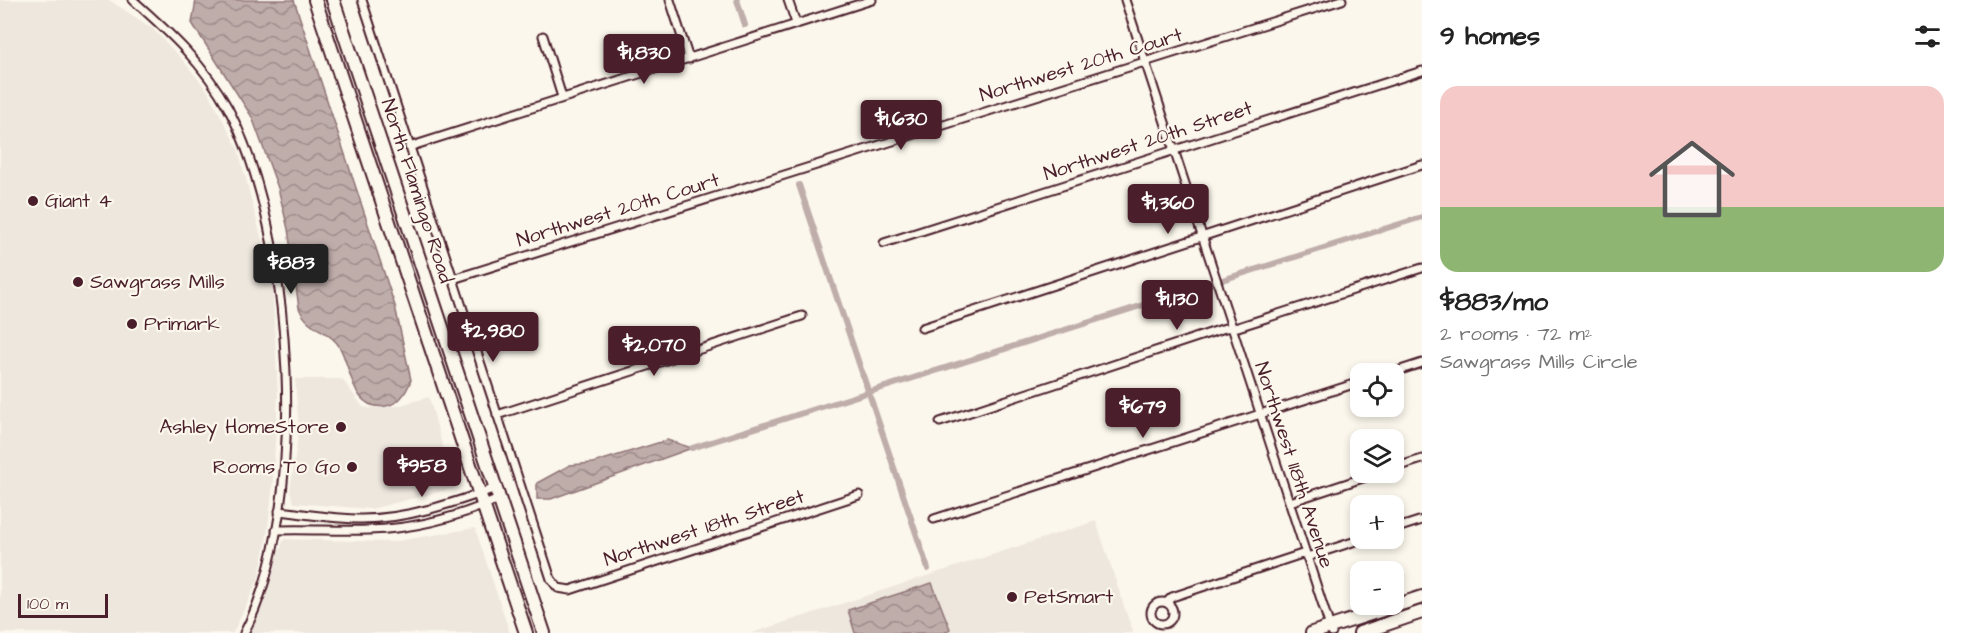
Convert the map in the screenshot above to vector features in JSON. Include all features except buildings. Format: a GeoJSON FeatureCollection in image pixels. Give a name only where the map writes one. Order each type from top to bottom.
{"type":"FeatureCollection","features":[{"type":"Feature","properties":{"kind":"highway","name":"North Flamingo Road"},"geometry":{"type":"LineString","coordinates":[[315,0],[526,633]]}},
{"type":"Feature","properties":{"kind":"highway","name":"North Flamingo Road"},"geometry":{"type":"LineString","coordinates":[[333,0],[544,633]]}},
{"type":"Feature","properties":{"kind":"highway"},"geometry":{"type":"LineString","coordinates":[[1312,633],[1331,630],[1422,597]]}},
{"type":"Feature","properties":{"kind":"highway"},"geometry":{"type":"LineString","coordinates":[[1360,633],[1422,612]]}},
{"type":"Feature","properties":{"kind":"street"},"geometry":{"type":"LineString","coordinates":[[133,0],[196,60],[228,108],[242,138],[255,176],[276,263],[285,368],[287,427],[276,530],[262,594],[244,633]]}},
{"type":"Feature","properties":{"kind":"street"},"geometry":{"type":"LineString","coordinates":[[362,0],[497,415],[802,316]]}},
{"type":"Feature","properties":{"kind":"street"},"geometry":{"type":"LineString","coordinates":[[670,0],[689,59]]}},
{"type":"Feature","properties":{"kind":"street"},"geometry":{"type":"LineString","coordinates":[[788,0],[796,23]]}},
{"type":"Feature","properties":{"kind":"street"},"geometry":{"type":"LineString","coordinates":[[409,147],[872,0]]}},
{"type":"Feature","properties":{"kind":"street","name":"Northwest 118th Avenue"},"geometry":{"type":"LineString","coordinates":[[1125,0],[1331,630]]}},
{"type":"Feature","properties":{"kind":"street","name":"Northwest 20th Court"},"geometry":{"type":"LineString","coordinates":[[453,279],[1342,0]]}},
{"type":"Feature","properties":{"kind":"street"},"geometry":{"type":"LineString","coordinates":[[543,36],[562,98]]}},
{"type":"Feature","properties":{"kind":"street","name":"Northwest 20th Street"},"geometry":{"type":"LineString","coordinates":[[884,243],[1422,71]]}},
{"type":"Feature","properties":{"kind":"street"},"geometry":{"type":"LineString","coordinates":[[922,328],[1422,165]]}},
{"type":"Feature","properties":{"kind":"street"},"geometry":{"type":"LineString","coordinates":[[940,422],[1422,268]]}},
{"type":"Feature","properties":{"kind":"street"},"geometry":{"type":"LineString","coordinates":[[1404,369],[1422,363]]}},
{"type":"Feature","properties":{"kind":"street"},"geometry":{"type":"LineString","coordinates":[[934,519],[1350,385]]}},
{"type":"Feature","properties":{"kind":"street","name":"Northwest 18th Street"},"geometry":{"type":"LineString","coordinates":[[497,415],[551,579],[558,588],[570,590],[859,495]]}},
{"type":"Feature","properties":{"kind":"street"},"geometry":{"type":"LineString","coordinates":[[1404,465],[1422,459]]}},
{"type":"Feature","properties":{"kind":"street"},"geometry":{"type":"LineString","coordinates":[[1290,502],[1350,482]]}},
{"type":"Feature","properties":{"kind":"street"},"geometry":{"type":"LineString","coordinates":[[279,511],[361,519],[400,515],[481,500],[498,494]]}},
{"type":"Feature","properties":{"kind":"street"},"geometry":{"type":"LineString","coordinates":[[276,530],[369,530],[405,526],[445,519],[481,500],[498,494]]}},
{"type":"Feature","properties":{"kind":"street"},"geometry":{"type":"LineString","coordinates":[[1404,526],[1422,520]]}},
{"type":"Feature","properties":{"kind":"street"},"geometry":{"type":"LineString","coordinates":[[1167,602],[1172,597],[1350,542]]}},
{"type":"Feature","properties":{"kind":"shaded area","name":"Sawgrass Mills"},"geometry":{"type":"Polygon","coordinates":[[[0,0],[109,0],[152,28],[181,58],[207,90],[238,149],[272,279],[278,396],[272,493],[266,543],[258,580],[233,633],[0,633],[0,0]]]}},
{"type":"Feature","properties":{"kind":"shaded area"},"geometry":{"type":"Polygon","coordinates":[[[295,379],[342,379],[363,407],[369,408],[397,406],[429,397],[454,488],[371,509],[294,503],[290,491],[299,430],[295,379]]]}},
{"type":"Feature","properties":{"kind":"shaded area"},"geometry":{"type":"Polygon","coordinates":[[[1096,521],[1133,633],[752,633],[1096,521]]]}},
{"type":"Feature","properties":{"kind":"shaded area"},"geometry":{"type":"Polygon","coordinates":[[[475,528],[510,633],[249,633],[284,539],[392,542],[475,528]]]}},
{"type":"Feature","properties":{"kind":"water"},"geometry":{"type":"Polygon","coordinates":[[[196,0],[294,0],[395,306],[411,380],[402,396],[391,405],[374,406],[359,395],[339,346],[308,321],[299,308],[288,229],[278,188],[252,117],[192,23],[196,0]]]}},
{"type":"Feature","properties":{"kind":"water"},"geometry":{"type":"Polygon","coordinates":[[[667,440],[692,448],[551,499],[537,499],[537,483],[570,465],[593,463],[667,440]]]}},
{"type":"Feature","properties":{"kind":"water"},"geometry":{"type":"Polygon","coordinates":[[[932,583],[950,629],[944,633],[855,633],[848,610],[932,583]]]}},
{"type":"Feature","properties":{"kind":"waterway"},"geometry":{"type":"LineString","coordinates":[[737,0],[745,25]]}},
{"type":"Feature","properties":{"kind":"waterway"},"geometry":{"type":"LineString","coordinates":[[799,185],[928,569]]}},
{"type":"Feature","properties":{"kind":"waterway"},"geometry":{"type":"LineString","coordinates":[[1222,280],[1422,217]]}},
{"type":"Feature","properties":{"kind":"waterway"},"geometry":{"type":"LineString","coordinates":[[692,448],[1213,283]]}},
{"type":"Feature","properties":{"kind":"place","name":"Giant 4"},"geometry":{"type":"Point","coordinates":[33,201]}},
{"type":"Feature","properties":{"kind":"place","name":"Sawgrass Mills"},"geometry":{"type":"Point","coordinates":[78,282]}},
{"type":"Feature","properties":{"kind":"place","name":"Primark"},"geometry":{"type":"Point","coordinates":[132,324]}},
{"type":"Feature","properties":{"kind":"place","name":"Ashley HomeStore"},"geometry":{"type":"Point","coordinates":[341,427]}},
{"type":"Feature","properties":{"kind":"place","name":"Rooms To Go"},"geometry":{"type":"Point","coordinates":[352,467]}},
{"type":"Feature","properties":{"kind":"place","name":"PetSmart"},"geometry":{"type":"Point","coordinates":[1012,597]}}]}
